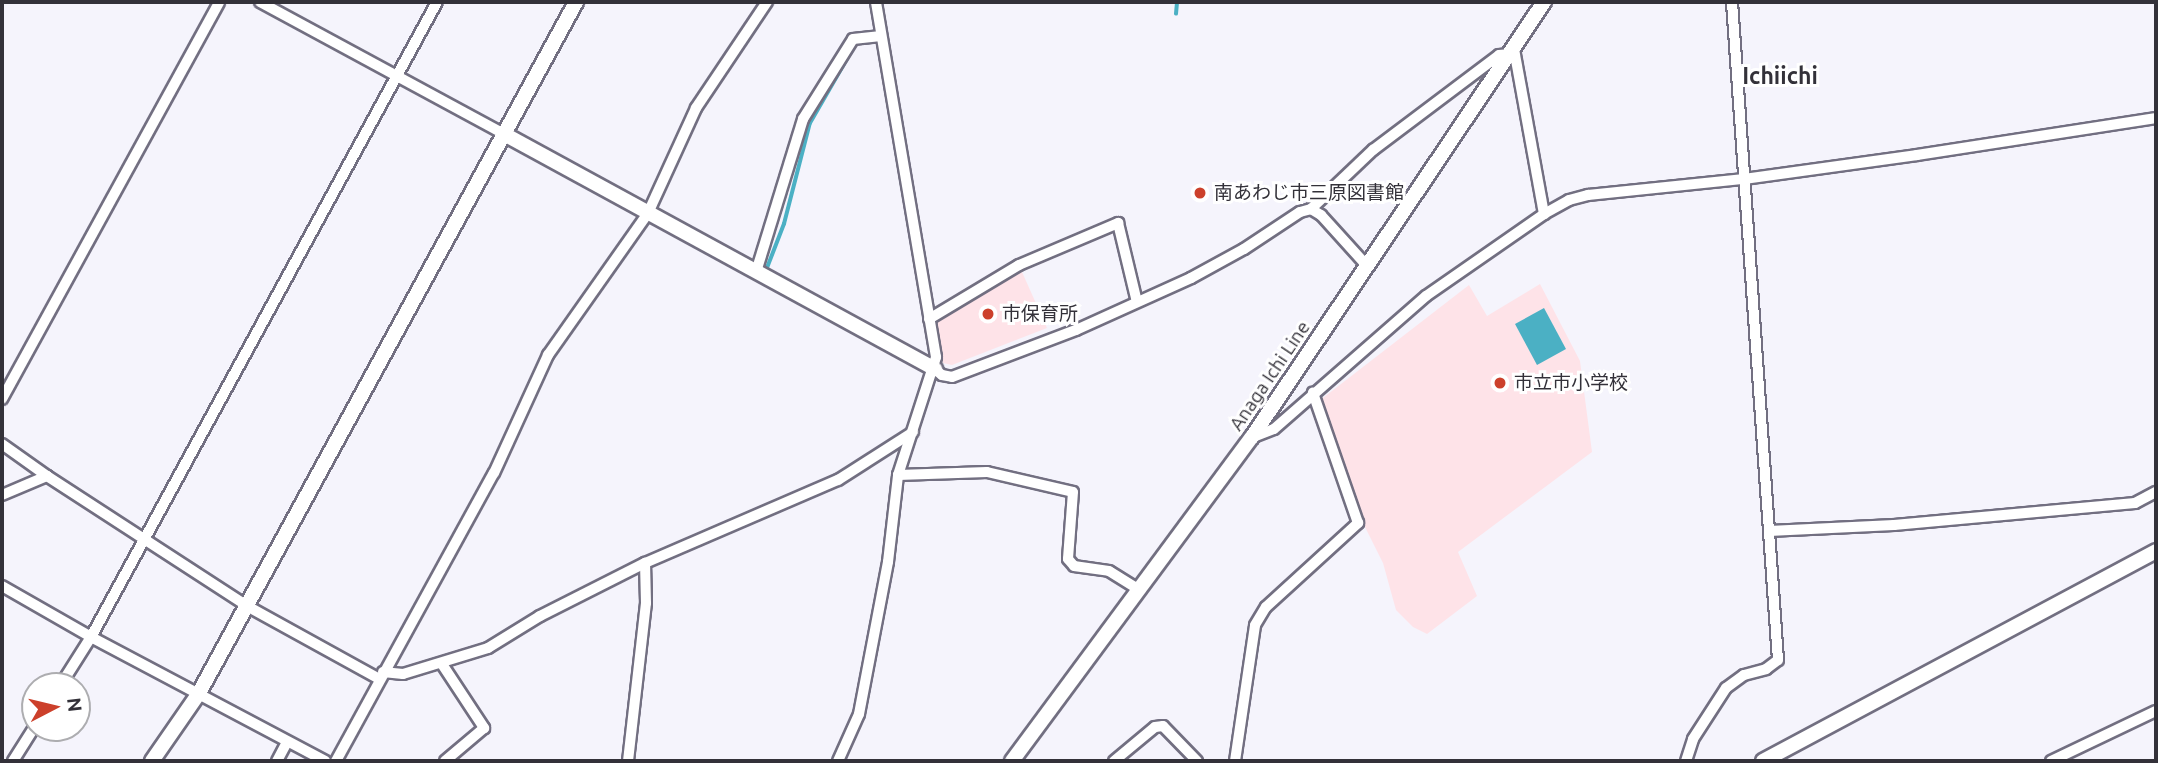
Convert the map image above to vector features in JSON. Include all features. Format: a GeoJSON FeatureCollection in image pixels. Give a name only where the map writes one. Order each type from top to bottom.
{"type":"FeatureCollection","features":[{"type":"Feature","properties":{"kind":"street"},"geometry":{"type":"LineString","coordinates":[[2,399],[219,2]]}},
{"type":"Feature","properties":{"kind":"street"},"geometry":{"type":"LineString","coordinates":[[260,2],[942,375],[952,377],[1076,330],[1191,278],[1300,212],[1311,209],[1373,150],[1499,55],[1512,51],[1544,214]]}},
{"type":"Feature","properties":{"kind":"street"},"geometry":{"type":"LineString","coordinates":[[69,672],[91,637],[437,2]]}},
{"type":"Feature","properties":{"kind":"street"},"geometry":{"type":"LineString","coordinates":[[152,761],[199,692],[576,2]]}},
{"type":"Feature","properties":{"kind":"street"},"geometry":{"type":"LineString","coordinates":[[336,761],[494,473],[548,355],[648,213],[696,108],[767,2]]}},
{"type":"Feature","properties":{"kind":"street"},"geometry":{"type":"LineString","coordinates":[[838,761],[859,714],[888,562],[898,475],[935,369],[936,357],[876,2]]}},
{"type":"Feature","properties":{"kind":"street","name":"Anaga Ichi Line"},"geometry":{"type":"LineString","coordinates":[[1012,761],[1252,437],[1545,2]]}},
{"type":"Feature","properties":{"kind":"street"},"geometry":{"type":"LineString","coordinates":[[1686,761],[1693,739],[1726,688],[1744,675],[1766,669],[1778,660],[1732,2]]}},
{"type":"Feature","properties":{"kind":"street"},"geometry":{"type":"LineString","coordinates":[[756,272],[803,119],[853,39],[881,36]]}},
{"type":"Feature","properties":{"kind":"street"},"geometry":{"type":"LineString","coordinates":[[1252,437],[1273,429],[1426,296],[1544,214],[1588,195],[1744,178],[2156,118]]}},
{"type":"Feature","properties":{"kind":"street"},"geometry":{"type":"LineString","coordinates":[[1311,209],[1321,215],[1368,267]]}},
{"type":"Feature","properties":{"kind":"street"},"geometry":{"type":"LineString","coordinates":[[929,319],[1019,265],[1118,223],[1137,302]]}},
{"type":"Feature","properties":{"kind":"street"},"geometry":{"type":"LineString","coordinates":[[1235,761],[1255,625],[1266,607],[1358,523],[1313,393]]}},
{"type":"Feature","properties":{"kind":"street"},"geometry":{"type":"LineString","coordinates":[[2,444],[247,606],[381,676],[403,674],[442,664],[488,648],[540,616],[645,563],[838,480],[912,432]]}},
{"type":"Feature","properties":{"kind":"street"},"geometry":{"type":"LineString","coordinates":[[898,475],[987,472],[1073,492],[1068,559],[1074,566],[1109,571],[1139,590]]}},
{"type":"Feature","properties":{"kind":"street"},"geometry":{"type":"LineString","coordinates":[[2,495],[47,476]]}},
{"type":"Feature","properties":{"kind":"street"},"geometry":{"type":"LineString","coordinates":[[1769,531],[1894,525],[2128,504],[2156,492]]}},
{"type":"Feature","properties":{"kind":"street"},"geometry":{"type":"LineString","coordinates":[[1763,761],[2156,551]]}},
{"type":"Feature","properties":{"kind":"street"},"geometry":{"type":"LineString","coordinates":[[628,761],[644,628],[647,579],[645,563]]}},
{"type":"Feature","properties":{"kind":"street"},"geometry":{"type":"LineString","coordinates":[[2,586],[91,637],[325,761]]}},
{"type":"Feature","properties":{"kind":"street"},"geometry":{"type":"LineString","coordinates":[[442,664],[484,728],[445,761]]}},
{"type":"Feature","properties":{"kind":"street"},"geometry":{"type":"LineString","coordinates":[[2051,761],[2156,711]]}},
{"type":"Feature","properties":{"kind":"street"},"geometry":{"type":"LineString","coordinates":[[1114,761],[1155,727],[1163,726],[1197,761]]}},
{"type":"Feature","properties":{"kind":"street"},"geometry":{"type":"LineString","coordinates":[[13,761],[25,742]]}},
{"type":"Feature","properties":{"kind":"street"},"geometry":{"type":"LineString","coordinates":[[277,761],[287,742]]}},
{"type":"Feature","properties":{"kind":"shaded area"},"geometry":{"type":"Polygon","coordinates":[[[1022,272],[1047,328],[952,365],[943,363],[936,321],[1022,272]]]}},
{"type":"Feature","properties":{"kind":"shaded area"},"geometry":{"type":"Polygon","coordinates":[[[1540,284],[1580,361],[1592,452],[1458,552],[1477,596],[1427,634],[1413,627],[1396,610],[1383,563],[1360,517],[1319,401],[1469,285],[1487,316],[1540,284]]]}},
{"type":"Feature","properties":{"kind":"water"},"geometry":{"type":"Polygon","coordinates":[[[1544,308],[1566,349],[1537,365],[1515,324],[1544,308]]]}},
{"type":"Feature","properties":{"kind":"waterway"},"geometry":{"type":"LineString","coordinates":[[1176,14],[1177,2]]}},
{"type":"Feature","properties":{"kind":"waterway"},"geometry":{"type":"LineString","coordinates":[[767,268],[784,224],[810,123],[855,45]]}},
{"type":"Feature","properties":{"kind":"place","name":"南あわじ市三原図書館"},"geometry":{"type":"Point","coordinates":[1200,193]}},
{"type":"Feature","properties":{"kind":"place","name":"市保育所"},"geometry":{"type":"Point","coordinates":[988,314]}},
{"type":"Feature","properties":{"kind":"place","name":"市立市小学校"},"geometry":{"type":"Point","coordinates":[1500,383]}},
{"type":"Feature","properties":{"kind":"district","name":"Ichiichi"},"geometry":{"type":"Point","coordinates":[1780,76]}}]}
